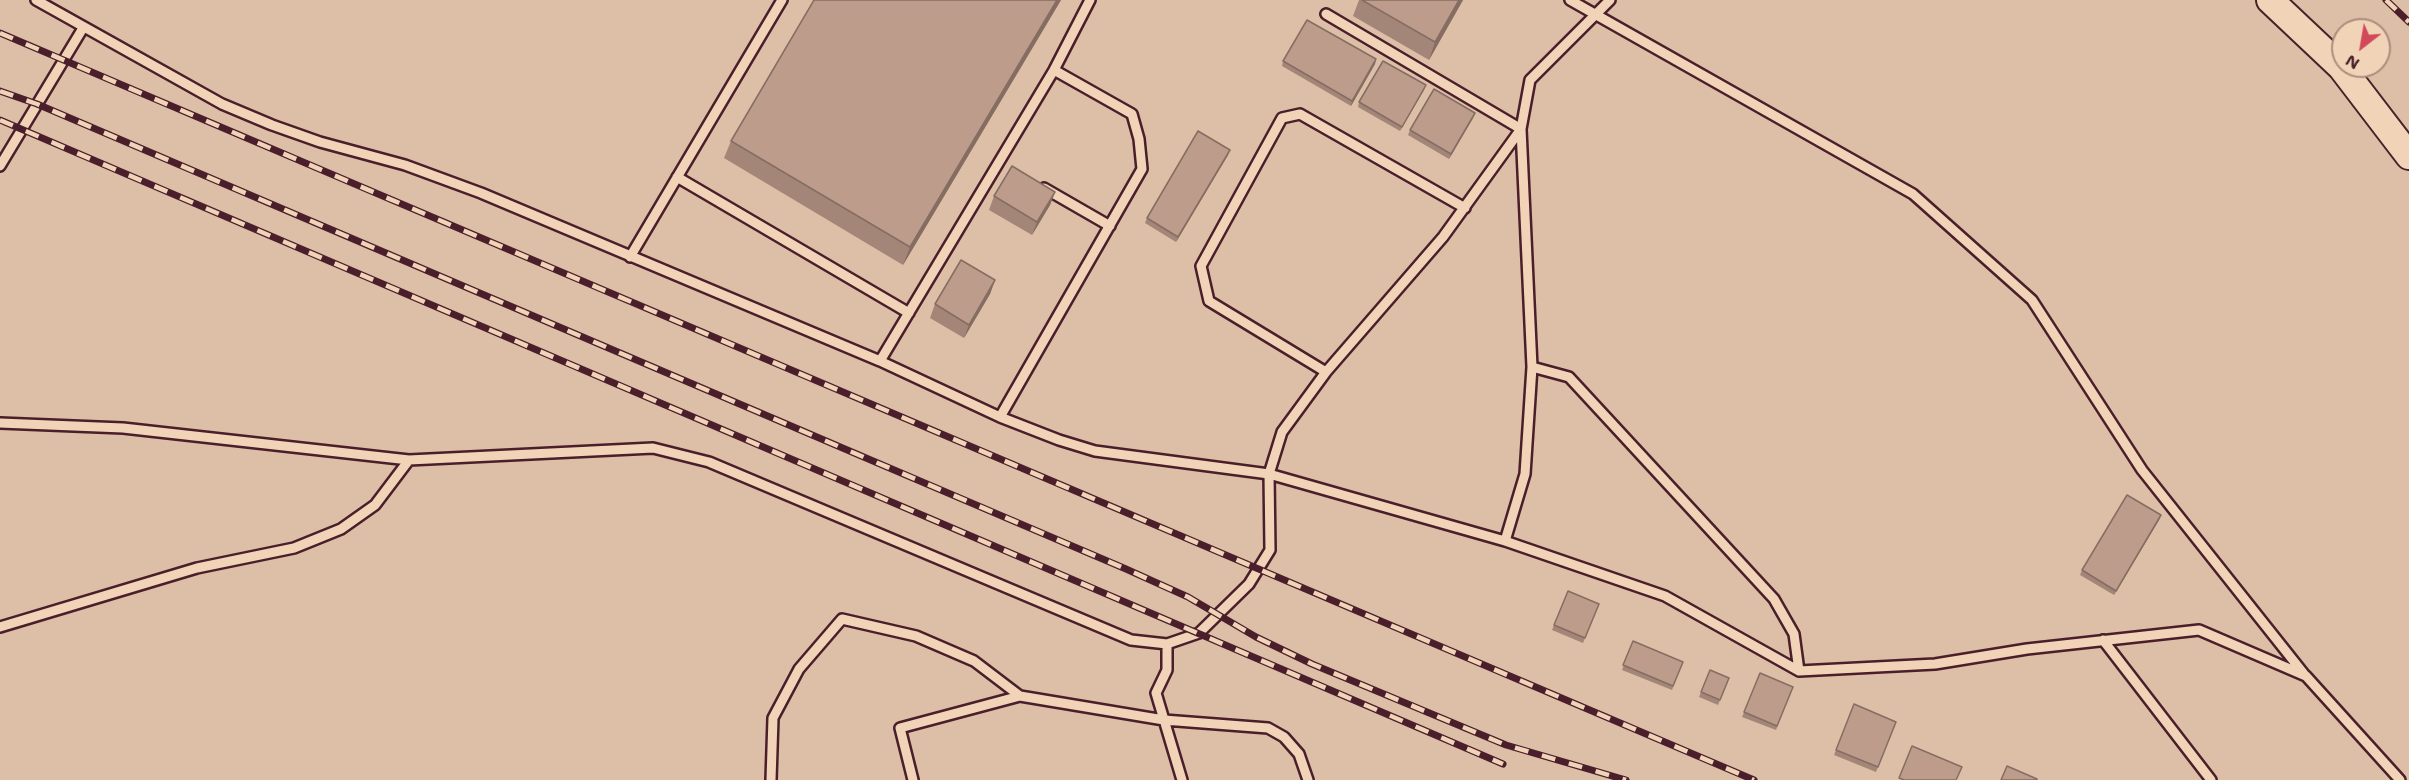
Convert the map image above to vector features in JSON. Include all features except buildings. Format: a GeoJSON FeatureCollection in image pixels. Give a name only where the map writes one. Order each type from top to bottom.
{"type":"FeatureCollection","features":[{"type":"Feature","properties":{"kind":"main road"},"geometry":{"type":"LineString","coordinates":[[2270,0],[2341,67],[2409,156]]}},
{"type":"Feature","properties":{"kind":"lane"},"geometry":{"type":"LineString","coordinates":[[36,0],[222,104],[320,142],[405,165],[481,193],[880,361],[1000,417],[1059,440],[1095,451],[1269,474],[1504,541],[1665,596],[1799,671],[1935,664],[2027,649],[2199,630],[2306,676]]}},
{"type":"Feature","properties":{"kind":"lane"},"geometry":{"type":"LineString","coordinates":[[630,257],[782,0]]}},
{"type":"Feature","properties":{"kind":"lane"},"geometry":{"type":"LineString","coordinates":[[880,361],[1054,70],[1090,0]]}},
{"type":"Feature","properties":{"kind":"lane"},"geometry":{"type":"LineString","coordinates":[[1570,0],[1913,194],[2032,300],[2142,470],[2306,676],[2400,780]]}},
{"type":"Feature","properties":{"kind":"lane"},"geometry":{"type":"LineString","coordinates":[[1504,541],[1525,474],[1532,367],[1521,129],[1530,80],[1610,0]]}},
{"type":"Feature","properties":{"kind":"lane"},"geometry":{"type":"LineString","coordinates":[[1326,14],[1521,129]]}},
{"type":"Feature","properties":{"kind":"lane"},"geometry":{"type":"LineString","coordinates":[[0,166],[83,28]]}},
{"type":"Feature","properties":{"kind":"lane"},"geometry":{"type":"LineString","coordinates":[[1000,417],[1142,170],[1139,139],[1132,114],[1054,70]]}},
{"type":"Feature","properties":{"kind":"lane"},"geometry":{"type":"LineString","coordinates":[[1326,372],[1209,301],[1201,266],[1282,118],[1300,114],[1465,208]]}},
{"type":"Feature","properties":{"kind":"lane"},"geometry":{"type":"LineString","coordinates":[[0,423],[123,428],[409,460],[653,448],[710,462],[1131,640],[1167,644],[1199,633],[1249,584],[1270,550],[1269,474],[1282,432],[1326,372],[1443,237],[1521,129]]}},
{"type":"Feature","properties":{"kind":"lane"},"geometry":{"type":"LineString","coordinates":[[999,162],[1009,167]]}},
{"type":"Feature","properties":{"kind":"lane"},"geometry":{"type":"LineString","coordinates":[[677,177],[909,313]]}},
{"type":"Feature","properties":{"kind":"lane"},"geometry":{"type":"LineString","coordinates":[[1039,185],[1110,226]]}},
{"type":"Feature","properties":{"kind":"lane"},"geometry":{"type":"LineString","coordinates":[[1532,367],[1569,377],[1774,599],[1794,634],[1799,671]]}},
{"type":"Feature","properties":{"kind":"lane"},"geometry":{"type":"LineString","coordinates":[[0,627],[197,568],[294,548],[341,529],[375,505],[409,460]]}},
{"type":"Feature","properties":{"kind":"lane"},"geometry":{"type":"LineString","coordinates":[[771,780],[773,718],[799,669],[842,620],[916,636],[974,661],[1020,696]]}},
{"type":"Feature","properties":{"kind":"lane"},"geometry":{"type":"LineString","coordinates":[[2103,640],[2211,780]]}},
{"type":"Feature","properties":{"kind":"lane"},"geometry":{"type":"LineString","coordinates":[[1167,644],[1167,670],[1156,693],[1182,780]]}},
{"type":"Feature","properties":{"kind":"lane"},"geometry":{"type":"LineString","coordinates":[[913,780],[900,728],[1020,696],[1164,720],[1268,728],[1284,737],[1299,754],[1308,780]]}},
{"type":"Feature","properties":{"kind":"shaded area"},"geometry":{"type":"Polygon","coordinates":[[[0,0],[2409,0],[2409,780],[0,780],[0,0]]]}},
{"type":"Feature","properties":{"kind":"railway"},"geometry":{"type":"LineString","coordinates":[[2386,0],[2409,22]]}},
{"type":"Feature","properties":{"kind":"railway"},"geometry":{"type":"LineString","coordinates":[[0,33],[1754,780]]}},
{"type":"Feature","properties":{"kind":"railway"},"geometry":{"type":"LineString","coordinates":[[0,91],[37,104],[1126,569],[1188,597],[1256,637],[1312,664],[1506,745],[1626,780]]}},
{"type":"Feature","properties":{"kind":"railway"},"geometry":{"type":"LineString","coordinates":[[0,120],[1503,764]]}}]}
